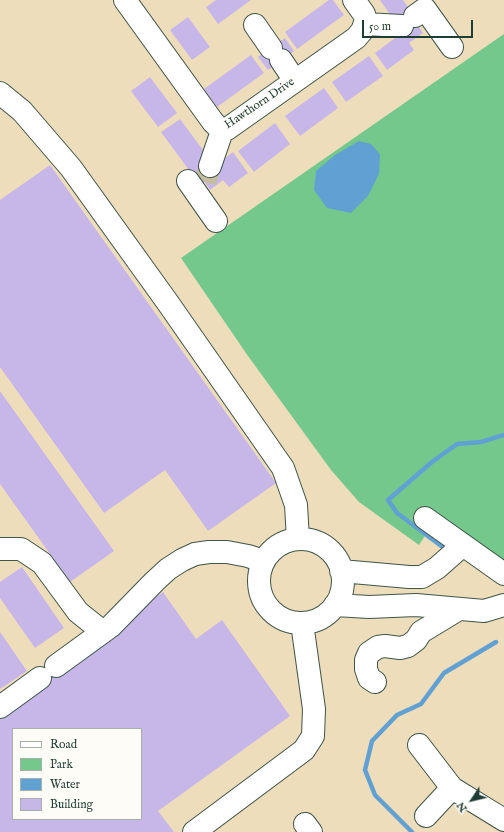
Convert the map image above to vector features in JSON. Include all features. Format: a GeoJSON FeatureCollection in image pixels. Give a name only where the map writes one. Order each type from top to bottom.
{"type":"FeatureCollection","features":[{"type":"Feature","properties":{"kind":"street","name":"Hawthorn Drive"},"geometry":{"type":"LineString","coordinates":[[125,0],[213,122],[222,131],[227,129],[356,38],[362,31],[365,24]]}},
{"type":"Feature","properties":{"kind":"street"},"geometry":{"type":"LineString","coordinates":[[354,0],[364,14],[366,20],[365,24],[409,21],[425,9],[452,47]]}},
{"type":"Feature","properties":{"kind":"street"},"geometry":{"type":"LineString","coordinates":[[255,24],[295,81]]}},
{"type":"Feature","properties":{"kind":"street"},"geometry":{"type":"LineString","coordinates":[[0,93],[22,111],[70,168],[168,303],[283,468],[296,505],[298,539]]}},
{"type":"Feature","properties":{"kind":"street"},"geometry":{"type":"LineString","coordinates":[[216,221],[201,182],[222,131]]}},
{"type":"Feature","properties":{"kind":"street"},"geometry":{"type":"LineString","coordinates":[[425,518],[504,574]]}},
{"type":"Feature","properties":{"kind":"street"},"geometry":{"type":"LineString","coordinates":[[298,539],[313,541],[326,547],[336,558],[342,571],[341,592],[335,605],[328,613],[316,620],[302,623],[287,621],[275,614],[265,603],[260,590],[259,575],[263,562],[272,550],[284,542],[298,539]]}},
{"type":"Feature","properties":{"kind":"street"},"geometry":{"type":"LineString","coordinates":[[342,571],[422,577],[437,568],[463,546]]}},
{"type":"Feature","properties":{"kind":"street"},"geometry":{"type":"LineString","coordinates":[[0,549],[21,549],[42,563],[78,612],[103,632]]}},
{"type":"Feature","properties":{"kind":"street"},"geometry":{"type":"LineString","coordinates":[[0,707],[111,626],[155,580],[168,569],[188,557],[209,552],[227,552],[248,556],[263,562]]}},
{"type":"Feature","properties":{"kind":"street"},"geometry":{"type":"LineString","coordinates":[[335,605],[369,607],[416,605],[484,611],[504,605]]}},
{"type":"Feature","properties":{"kind":"street"},"geometry":{"type":"LineString","coordinates":[[416,605],[421,632]]}},
{"type":"Feature","properties":{"kind":"street"},"geometry":{"type":"LineString","coordinates":[[375,682],[369,678],[366,669],[366,660],[370,653],[378,647],[385,646],[400,648],[408,646],[416,640],[421,632],[459,608]]}},
{"type":"Feature","properties":{"kind":"street"},"geometry":{"type":"LineString","coordinates":[[194,832],[304,750],[313,736],[314,709],[302,623]]}},
{"type":"Feature","properties":{"kind":"street"},"geometry":{"type":"LineString","coordinates":[[419,745],[452,788],[504,820]]}},
{"type":"Feature","properties":{"kind":"street"},"geometry":{"type":"LineString","coordinates":[[426,816],[452,788]]}},
{"type":"Feature","properties":{"kind":"green space"},"geometry":{"type":"Polygon","coordinates":[[[504,34],[504,561],[437,517],[419,545],[359,502],[331,470],[248,356],[181,258],[504,34]]]}},
{"type":"Feature","properties":{"kind":"water"},"geometry":{"type":"Polygon","coordinates":[[[359,141],[371,144],[380,154],[379,174],[368,196],[351,213],[327,208],[314,190],[316,171],[335,155],[359,141]]]}},
{"type":"Feature","properties":{"kind":"building"},"geometry":{"type":"Polygon","coordinates":[[[216,0],[251,0],[218,24],[206,7],[216,0]]]}},
{"type":"Feature","properties":{"kind":"building"},"geometry":{"type":"Polygon","coordinates":[[[329,0],[333,0],[344,15],[297,49],[285,32],[329,0]]]}},
{"type":"Feature","properties":{"kind":"building"},"geometry":{"type":"Polygon","coordinates":[[[380,0],[403,0],[419,22],[417,24],[423,33],[409,43],[414,50],[387,70],[375,53],[406,30],[393,19],[380,0]]]}},
{"type":"Feature","properties":{"kind":"building"},"geometry":{"type":"Polygon","coordinates":[[[188,17],[210,47],[192,60],[170,30],[188,17]]]}},
{"type":"Feature","properties":{"kind":"building"},"geometry":{"type":"Polygon","coordinates":[[[285,38],[294,51],[268,70],[258,57],[285,38]]]}},
{"type":"Feature","properties":{"kind":"building"},"geometry":{"type":"Polygon","coordinates":[[[251,55],[264,73],[217,107],[204,89],[251,55]]]}},
{"type":"Feature","properties":{"kind":"building"},"geometry":{"type":"Polygon","coordinates":[[[369,56],[383,76],[346,102],[332,82],[369,56]]]}},
{"type":"Feature","properties":{"kind":"building"},"geometry":{"type":"Polygon","coordinates":[[[150,77],[177,113],[158,127],[131,91],[150,77]]]}},
{"type":"Feature","properties":{"kind":"building"},"geometry":{"type":"Polygon","coordinates":[[[324,88],[338,108],[300,136],[285,116],[324,88]]]}},
{"type":"Feature","properties":{"kind":"building"},"geometry":{"type":"Polygon","coordinates":[[[180,119],[209,158],[212,168],[233,152],[248,173],[229,187],[223,180],[210,190],[205,182],[200,185],[161,132],[180,119]]]}},
{"type":"Feature","properties":{"kind":"building"},"geometry":{"type":"Polygon","coordinates":[[[275,123],[290,144],[254,172],[238,151],[275,123]]]}},
{"type":"Feature","properties":{"kind":"building"},"geometry":{"type":"Polygon","coordinates":[[[50,165],[276,483],[208,531],[165,470],[104,513],[0,367],[0,200],[50,165]]]}},
{"type":"Feature","properties":{"kind":"building"},"geometry":{"type":"Polygon","coordinates":[[[0,391],[114,551],[70,582],[0,484],[0,391]]]}},
{"type":"Feature","properties":{"kind":"building"},"geometry":{"type":"Polygon","coordinates":[[[22,567],[64,628],[35,648],[0,598],[0,582],[22,567]]]}},
{"type":"Feature","properties":{"kind":"building"},"geometry":{"type":"Polygon","coordinates":[[[163,592],[196,639],[222,620],[290,716],[158,811],[174,832],[0,832],[0,709],[163,592]]]}},
{"type":"Feature","properties":{"kind":"building"},"geometry":{"type":"Polygon","coordinates":[[[0,632],[27,671],[0,689],[0,632]]]}},
{"type":"Feature","properties":{"kind":"waterway"},"geometry":{"type":"LineString","coordinates":[[444,548],[397,513],[388,500],[432,462],[457,444],[481,442],[504,435]]}},
{"type":"Feature","properties":{"kind":"waterway"},"geometry":{"type":"LineString","coordinates":[[412,832],[375,795],[365,770],[372,741],[397,715],[421,704],[444,673],[496,642]]}},
{"type":"Feature","properties":{"kind":"tunnel"},"geometry":{"type":"LineString","coordinates":[[205,182],[210,166]]}}]}
